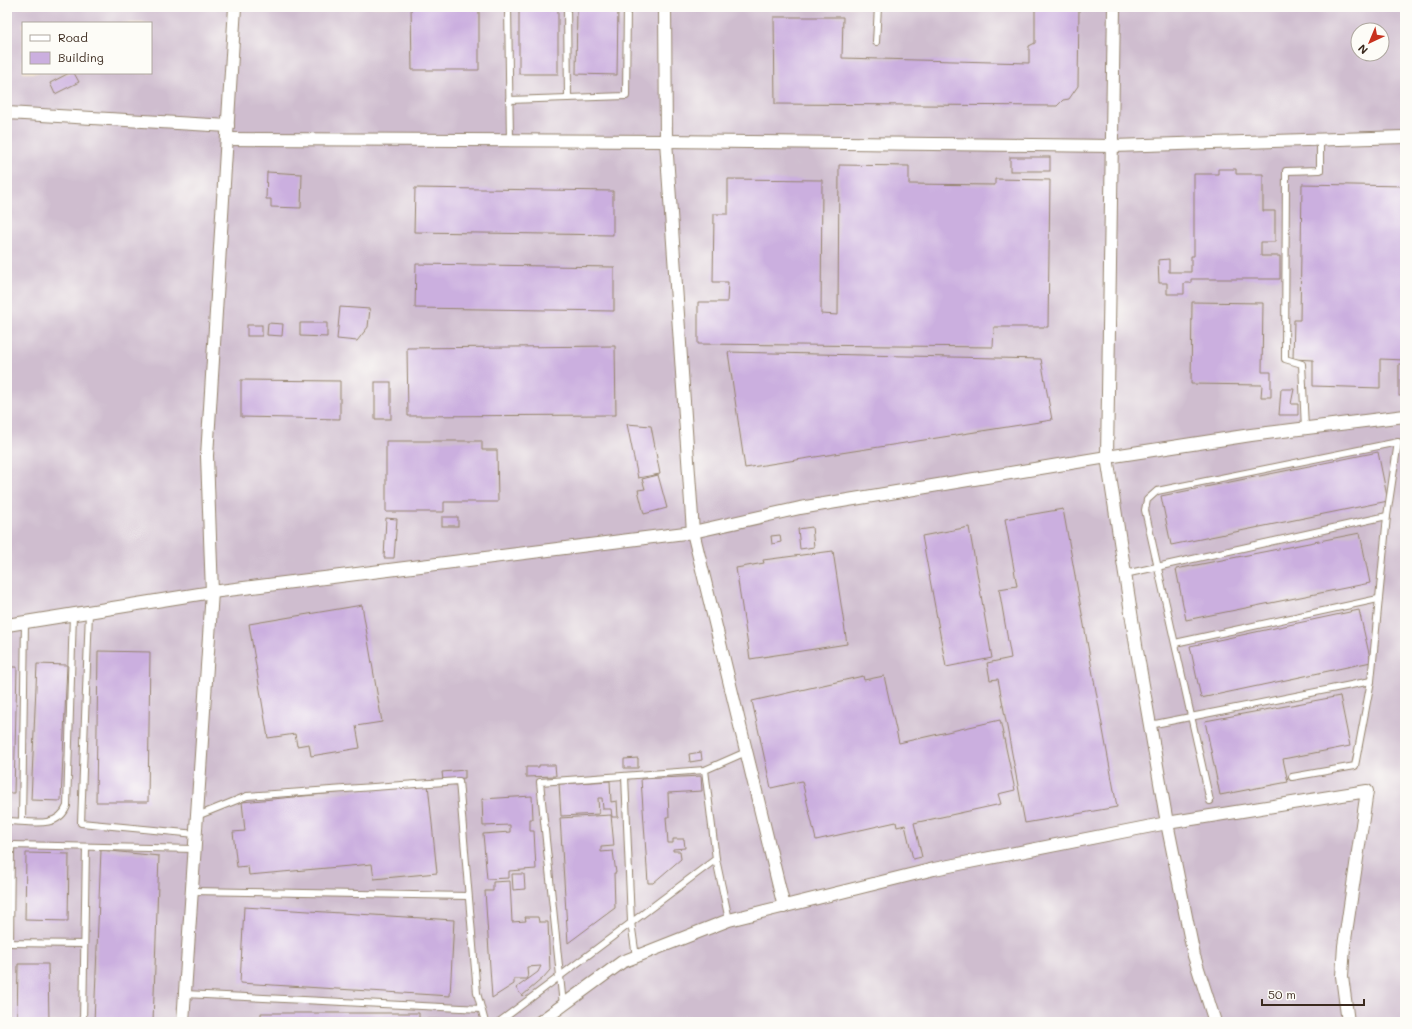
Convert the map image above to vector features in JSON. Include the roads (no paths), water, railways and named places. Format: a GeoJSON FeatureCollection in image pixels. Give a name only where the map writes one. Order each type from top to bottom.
{"type":"FeatureCollection","features":[{"type":"Feature","properties":{"kind":"street"},"geometry":{"type":"LineString","coordinates":[[183,1022],[212,592],[207,456],[235,7]]}},
{"type":"Feature","properties":{"kind":"street"},"geometry":{"type":"LineString","coordinates":[[665,7],[666,141],[693,532],[784,907]]}},
{"type":"Feature","properties":{"kind":"street"},"geometry":{"type":"LineString","coordinates":[[1114,7],[1107,457],[1167,823],[1194,956],[1215,1022]]}},
{"type":"Feature","properties":{"kind":"street"},"geometry":{"type":"LineString","coordinates":[[7,113],[228,126]]}},
{"type":"Feature","properties":{"kind":"street"},"geometry":{"type":"LineString","coordinates":[[227,139],[666,141],[1112,146],[1405,137]]}},
{"type":"Feature","properties":{"kind":"street"},"geometry":{"type":"LineString","coordinates":[[7,625],[212,592],[693,532],[800,508],[1107,457],[1405,416]]}},
{"type":"Feature","properties":{"kind":"street"},"geometry":{"type":"LineString","coordinates":[[540,1022],[622,962],[729,920],[934,869],[1167,823],[1367,791],[1344,946],[1342,976],[1348,1022]]}},
{"type":"Feature","properties":{"kind":"lane"},"geometry":{"type":"LineString","coordinates":[[508,7],[510,140]]}},
{"type":"Feature","properties":{"kind":"lane"},"geometry":{"type":"LineString","coordinates":[[567,7],[568,98]]}},
{"type":"Feature","properties":{"kind":"lane"},"geometry":{"type":"LineString","coordinates":[[510,100],[626,96],[627,7]]}},
{"type":"Feature","properties":{"kind":"lane"},"geometry":{"type":"LineString","coordinates":[[876,42],[878,7]]}},
{"type":"Feature","properties":{"kind":"lane"},"geometry":{"type":"LineString","coordinates":[[1305,429],[1302,364],[1285,359],[1286,171],[1320,170],[1320,140]]}},
{"type":"Feature","properties":{"kind":"lane"},"geometry":{"type":"LineString","coordinates":[[1210,801],[1145,510],[1147,500],[1153,493],[1398,442],[1387,516],[1371,681],[1355,766],[1292,777]]}},
{"type":"Feature","properties":{"kind":"lane"},"geometry":{"type":"LineString","coordinates":[[1125,574],[1387,516]]}},
{"type":"Feature","properties":{"kind":"lane"},"geometry":{"type":"LineString","coordinates":[[1175,643],[1378,599]]}},
{"type":"Feature","properties":{"kind":"lane"},"geometry":{"type":"LineString","coordinates":[[89,612],[81,823],[196,834]]}},
{"type":"Feature","properties":{"kind":"lane"},"geometry":{"type":"LineString","coordinates":[[7,821],[52,822],[62,816],[67,806],[73,614]]}},
{"type":"Feature","properties":{"kind":"lane"},"geometry":{"type":"LineString","coordinates":[[22,821],[25,622]]}},
{"type":"Feature","properties":{"kind":"lane"},"geometry":{"type":"LineString","coordinates":[[1150,725],[1371,681]]}},
{"type":"Feature","properties":{"kind":"lane"},"geometry":{"type":"LineString","coordinates":[[563,1005],[540,782],[705,770],[746,752]]}},
{"type":"Feature","properties":{"kind":"lane"},"geometry":{"type":"LineString","coordinates":[[705,770],[716,859],[729,920]]}},
{"type":"Feature","properties":{"kind":"lane"},"geometry":{"type":"LineString","coordinates":[[625,776],[631,922],[636,956]]}},
{"type":"Feature","properties":{"kind":"lane"},"geometry":{"type":"LineString","coordinates":[[197,816],[247,796],[459,781],[477,993],[485,1022]]}},
{"type":"Feature","properties":{"kind":"lane"},"geometry":{"type":"LineString","coordinates":[[84,944],[10,943],[11,845],[195,849]]}},
{"type":"Feature","properties":{"kind":"lane"},"geometry":{"type":"LineString","coordinates":[[83,1022],[86,847]]}},
{"type":"Feature","properties":{"kind":"lane"},"geometry":{"type":"LineString","coordinates":[[499,1022],[716,859]]}},
{"type":"Feature","properties":{"kind":"lane"},"geometry":{"type":"LineString","coordinates":[[192,891],[468,896]]}},
{"type":"Feature","properties":{"kind":"lane"},"geometry":{"type":"LineString","coordinates":[[184,994],[481,1009]]}}]}
